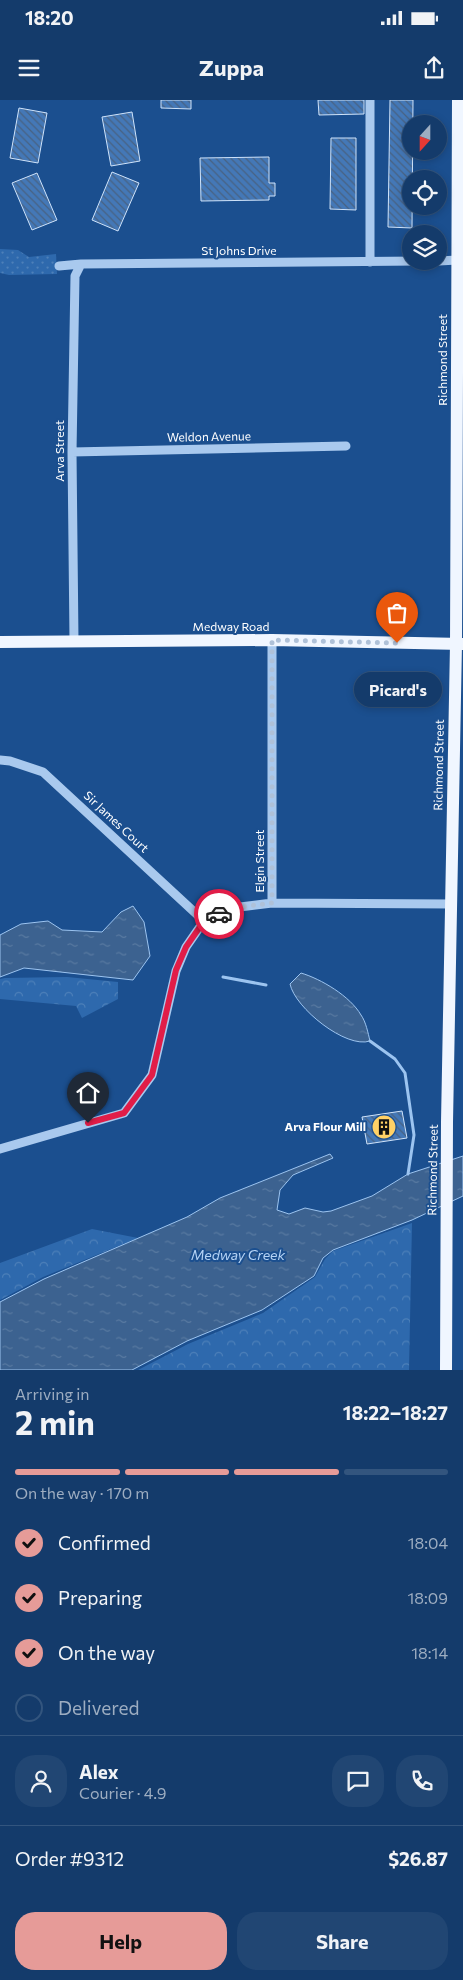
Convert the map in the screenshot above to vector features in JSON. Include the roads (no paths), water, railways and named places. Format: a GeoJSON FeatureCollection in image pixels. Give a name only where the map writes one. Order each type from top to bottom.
{"type":"FeatureCollection","features":[{"type":"Feature","properties":{"kind":"main road","name":"Richmond Street"},"geometry":{"type":"LineString","coordinates":[[446,1370],[447,1122],[451,904],[460,644],[457,260],[458,100]]}},
{"type":"Feature","properties":{"kind":"main road","name":"Medway Road"},"geometry":{"type":"LineString","coordinates":[[0,642],[272,640],[460,644]]}},
{"type":"Feature","properties":{"kind":"street"},"geometry":{"type":"LineString","coordinates":[[370,100],[370,262]]}},
{"type":"Feature","properties":{"kind":"street"},"geometry":{"type":"LineString","coordinates":[[447,261],[457,260]]}},
{"type":"Feature","properties":{"kind":"street","name":"St Johns Drive"},"geometry":{"type":"LineString","coordinates":[[59,266],[81,264],[402,261]]}},
{"type":"Feature","properties":{"kind":"street","name":"Arva Street"},"geometry":{"type":"LineString","coordinates":[[74,640],[72,452],[75,276],[81,264]]}},
{"type":"Feature","properties":{"kind":"street","name":"Weldon Avenue"},"geometry":{"type":"LineString","coordinates":[[72,452],[346,446]]}},
{"type":"Feature","properties":{"kind":"street","name":"Elgin Street"},"geometry":{"type":"LineString","coordinates":[[272,640],[272,903],[451,904]]}},
{"type":"Feature","properties":{"kind":"street","name":"Sir James Court"},"geometry":{"type":"LineString","coordinates":[[0,760],[10,761],[43,772],[204,921]]}},
{"type":"Feature","properties":{"kind":"street"},"geometry":{"type":"LineString","coordinates":[[0,1149],[124,1113],[152,1075],[176,970],[186,947],[204,921],[232,908],[272,903]]}},
{"type":"Feature","properties":{"kind":"water"},"geometry":{"type":"Polygon","coordinates":[[[133,906],[144,922],[150,956],[133,980],[24,968],[0,977],[0,935],[21,924],[48,921],[62,930],[102,932],[121,912],[133,906]]]}},
{"type":"Feature","properties":{"kind":"water"},"geometry":{"type":"Polygon","coordinates":[[[301,973],[326,984],[350,1001],[363,1018],[370,1041],[360,1042],[348,1039],[335,1033],[311,1015],[294,994],[290,984],[301,973]]]}},
{"type":"Feature","properties":{"kind":"water","name":"Medway Creek"},"geometry":{"type":"Polygon","coordinates":[[[330,1154],[333,1158],[293,1175],[280,1190],[277,1210],[289,1214],[305,1208],[323,1212],[331,1211],[372,1196],[408,1174],[463,1156],[463,1196],[412,1220],[333,1250],[323,1258],[314,1276],[262,1310],[187,1341],[132,1370],[0,1370],[0,1302],[44,1279],[187,1217],[220,1198],[330,1154]]]}},
{"type":"Feature","properties":{"kind":"waterway"},"geometry":{"type":"LineString","coordinates":[[223,977],[266,985]]}},
{"type":"Feature","properties":{"kind":"waterway"},"geometry":{"type":"LineString","coordinates":[[370,1041],[395,1059],[405,1073],[414,1135],[408,1174]]}},
{"type":"Feature","properties":{"kind":"place","name":"Picard's"},"geometry":{"type":"Point","coordinates":[397,643]}},
{"type":"Feature","properties":{"kind":"place","name":"Arva Flour Mill"},"geometry":{"type":"Point","coordinates":[384,1127]}}]}
